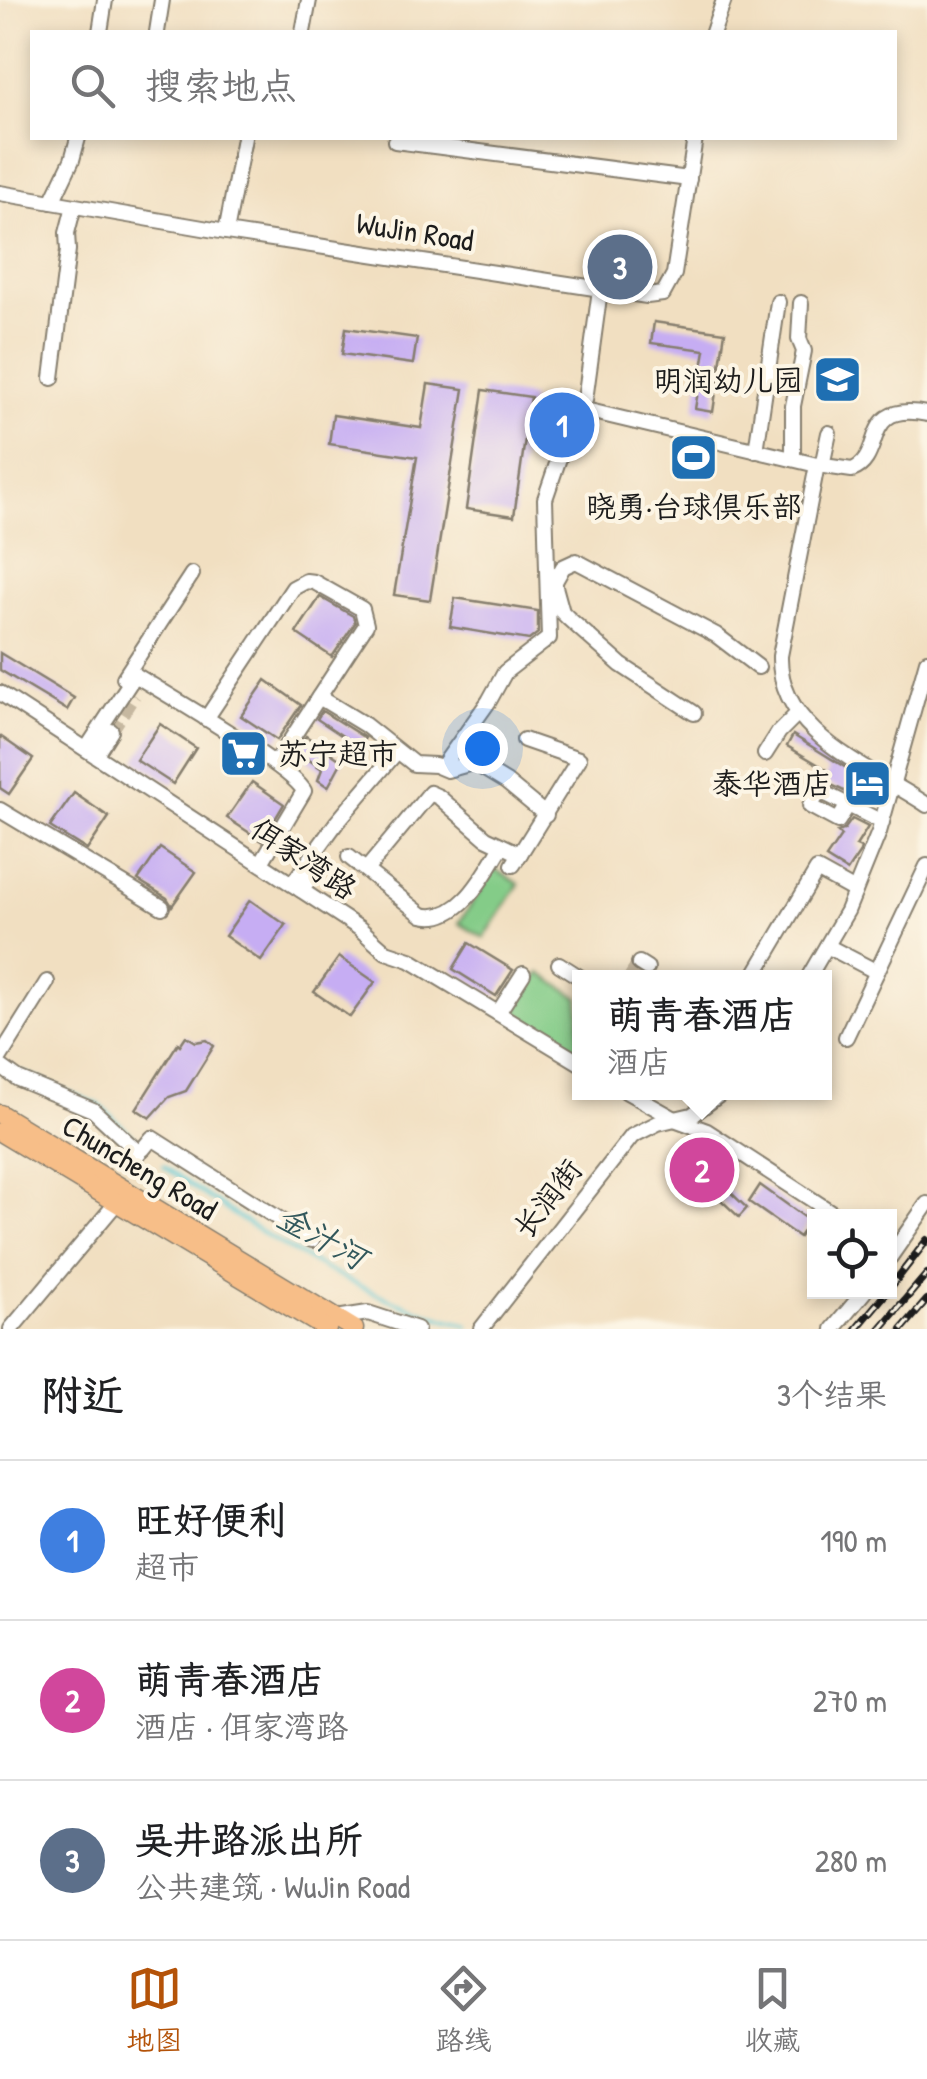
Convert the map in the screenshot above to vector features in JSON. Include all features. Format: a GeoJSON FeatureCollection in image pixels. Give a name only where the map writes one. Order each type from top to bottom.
{"type":"FeatureCollection","features":[{"type":"Feature","properties":{"kind":"main road","name":"Chuncheng Road"},"geometry":{"type":"LineString","coordinates":[[0,1114],[122,1196],[331,1324],[354,1329]]}},
{"type":"Feature","properties":{"kind":"main road","name":"Chuncheng Road"},"geometry":{"type":"LineString","coordinates":[[0,1132],[122,1196]]}},
{"type":"Feature","properties":{"kind":"street"},"geometry":{"type":"LineString","coordinates":[[100,30],[105,0]]}},
{"type":"Feature","properties":{"kind":"street"},"geometry":{"type":"LineString","coordinates":[[157,30],[162,0]]}},
{"type":"Feature","properties":{"kind":"street"},"geometry":{"type":"LineString","coordinates":[[303,30],[309,0]]}},
{"type":"Feature","properties":{"kind":"street"},"geometry":{"type":"LineString","coordinates":[[713,30],[724,0]]}},
{"type":"Feature","properties":{"kind":"street"},"geometry":{"type":"LineString","coordinates":[[52,202],[77,140]]}},
{"type":"Feature","properties":{"kind":"street"},"geometry":{"type":"LineString","coordinates":[[226,232],[244,140]]}},
{"type":"Feature","properties":{"kind":"street"},"geometry":{"type":"LineString","coordinates":[[395,142],[689,179]]}},
{"type":"Feature","properties":{"kind":"street","name":"WuJin Road"},"geometry":{"type":"LineString","coordinates":[[0,193],[647,296],[663,294],[669,286],[697,144]]}},
{"type":"Feature","properties":{"kind":"street"},"geometry":{"type":"LineString","coordinates":[[52,378],[67,233],[74,206]]}},
{"type":"Feature","properties":{"kind":"street"},"geometry":{"type":"LineString","coordinates":[[442,767],[489,701],[504,672],[549,638],[545,500],[572,420],[585,400],[600,290]]}},
{"type":"Feature","properties":{"kind":"street"},"geometry":{"type":"LineString","coordinates":[[756,451],[778,302]]}},
{"type":"Feature","properties":{"kind":"street"},"geometry":{"type":"LineString","coordinates":[[783,462],[796,416],[793,406],[804,351],[799,338],[801,303]]}},
{"type":"Feature","properties":{"kind":"street"},"geometry":{"type":"LineString","coordinates":[[581,409],[756,451],[783,462],[860,468],[879,426],[890,416],[908,410],[927,414]]}},
{"type":"Feature","properties":{"kind":"street"},"geometry":{"type":"LineString","coordinates":[[829,433],[819,465],[780,668],[786,696],[832,745],[927,805]]}},
{"type":"Feature","properties":{"kind":"street"},"geometry":{"type":"LineString","coordinates":[[546,547],[567,564]]}},
{"type":"Feature","properties":{"kind":"street"},"geometry":{"type":"LineString","coordinates":[[694,713],[621,665],[562,612],[554,583],[567,564],[576,561],[646,596],[726,641],[736,653],[758,667]]}},
{"type":"Feature","properties":{"kind":"street"},"geometry":{"type":"LineString","coordinates":[[89,748],[192,574]]}},
{"type":"Feature","properties":{"kind":"street"},"geometry":{"type":"LineString","coordinates":[[206,719],[286,596],[306,581],[362,609],[367,619],[275,764]]}},
{"type":"Feature","properties":{"kind":"street"},"geometry":{"type":"LineString","coordinates":[[812,970],[855,891],[882,822],[927,662]]}},
{"type":"Feature","properties":{"kind":"street"},"geometry":{"type":"LineString","coordinates":[[89,748],[135,674],[235,733],[301,784],[303,797],[260,863]]}},
{"type":"Feature","properties":{"kind":"street","name":"佴家湾路"},"geometry":{"type":"LineString","coordinates":[[0,692],[359,928],[386,952],[410,960],[572,1058]]}},
{"type":"Feature","properties":{"kind":"street"},"geometry":{"type":"LineString","coordinates":[[319,696],[365,725],[407,761],[448,770],[478,764],[546,814]]}},
{"type":"Feature","properties":{"kind":"street"},"geometry":{"type":"LineString","coordinates":[[765,754],[798,713]]}},
{"type":"Feature","properties":{"kind":"street"},"geometry":{"type":"LineString","coordinates":[[89,748],[111,732]]}},
{"type":"Feature","properties":{"kind":"street"},"geometry":{"type":"LineString","coordinates":[[366,870],[430,793],[517,860],[580,759],[524,740]]}},
{"type":"Feature","properties":{"kind":"street"},"geometry":{"type":"LineString","coordinates":[[296,887],[337,822],[394,755]]}},
{"type":"Feature","properties":{"kind":"street"},"geometry":{"type":"LineString","coordinates":[[848,806],[882,822]]}},
{"type":"Feature","properties":{"kind":"street"},"geometry":{"type":"LineString","coordinates":[[0,810],[162,907]]}},
{"type":"Feature","properties":{"kind":"street"},"geometry":{"type":"LineString","coordinates":[[349,856],[422,915],[432,918],[468,897],[502,846]]}},
{"type":"Feature","properties":{"kind":"street"},"geometry":{"type":"LineString","coordinates":[[846,1037],[927,866]]}},
{"type":"Feature","properties":{"kind":"street"},"geometry":{"type":"LineString","coordinates":[[296,887],[318,868]]}},
{"type":"Feature","properties":{"kind":"street"},"geometry":{"type":"LineString","coordinates":[[758,970],[817,870],[855,891]]}},
{"type":"Feature","properties":{"kind":"street"},"geometry":{"type":"LineString","coordinates":[[826,946],[877,972]]}},
{"type":"Feature","properties":{"kind":"street"},"geometry":{"type":"LineString","coordinates":[[559,964],[572,973]]}},
{"type":"Feature","properties":{"kind":"street"},"geometry":{"type":"LineString","coordinates":[[498,1013],[523,974]]}},
{"type":"Feature","properties":{"kind":"street"},"geometry":{"type":"LineString","coordinates":[[47,982],[1,1059],[18,1079],[93,1110],[141,1151],[152,1138],[312,1240]]}},
{"type":"Feature","properties":{"kind":"street"},"geometry":{"type":"LineString","coordinates":[[641,1100],[677,1120],[707,1130],[826,1209]]}},
{"type":"Feature","properties":{"kind":"street","name":"长润街"},"geometry":{"type":"LineString","coordinates":[[482,1329],[632,1136],[658,1123],[692,1115],[712,1100]]}},
{"type":"Feature","properties":{"kind":"street"},"geometry":{"type":"LineString","coordinates":[[11,1329],[122,1196]]}},
{"type":"Feature","properties":{"kind":"street"},"geometry":{"type":"LineString","coordinates":[[897,1245],[927,1204]]}},
{"type":"Feature","properties":{"kind":"street"},"geometry":{"type":"LineString","coordinates":[[833,1329],[858,1299]]}},
{"type":"Feature","properties":{"kind":"street"},"geometry":{"type":"LineString","coordinates":[[331,1324],[368,1313],[406,1328]]}},
{"type":"Feature","properties":{"kind":"green space"},"geometry":{"type":"Polygon","coordinates":[[[494,869],[519,884],[484,938],[459,923],[494,869]]]}},
{"type":"Feature","properties":{"kind":"green space"},"geometry":{"type":"Polygon","coordinates":[[[540,973],[572,994],[572,1048],[515,1012],[540,973]]]}},
{"type":"Feature","properties":{"kind":"building"},"geometry":{"type":"Polygon","coordinates":[[[654,322],[725,332],[713,412],[695,409],[705,350],[651,343],[654,322]]]}},
{"type":"Feature","properties":{"kind":"building"},"geometry":{"type":"Polygon","coordinates":[[[346,328],[417,338],[413,364],[342,354],[346,328]]]}},
{"type":"Feature","properties":{"kind":"building"},"geometry":{"type":"Polygon","coordinates":[[[428,384],[464,389],[430,600],[394,595],[417,457],[329,444],[333,415],[421,428],[428,384]]]}},
{"type":"Feature","properties":{"kind":"building"},"geometry":{"type":"Polygon","coordinates":[[[483,390],[531,397],[514,516],[466,509],[483,390]]]}},
{"type":"Feature","properties":{"kind":"building"},"geometry":{"type":"Polygon","coordinates":[[[320,597],[353,616],[355,623],[332,657],[296,633],[320,597]]]}},
{"type":"Feature","properties":{"kind":"building"},"geometry":{"type":"Polygon","coordinates":[[[455,598],[538,611],[538,633],[529,640],[450,627],[455,598]]]}},
{"type":"Feature","properties":{"kind":"building"},"geometry":{"type":"Polygon","coordinates":[[[0,653],[74,698],[67,710],[0,670],[0,653]]]}},
{"type":"Feature","properties":{"kind":"building"},"geometry":{"type":"Polygon","coordinates":[[[266,680],[301,705],[277,740],[241,716],[266,680]]]}},
{"type":"Feature","properties":{"kind":"building"},"geometry":{"type":"Polygon","coordinates":[[[322,711],[365,738],[359,747],[317,719],[322,711]]]}},
{"type":"Feature","properties":{"kind":"building"},"geometry":{"type":"Polygon","coordinates":[[[160,724],[196,748],[173,784],[136,760],[160,724]]]}},
{"type":"Feature","properties":{"kind":"building"},"geometry":{"type":"Polygon","coordinates":[[[793,735],[872,784],[867,802],[823,781],[829,771],[787,746],[793,735]]]}},
{"type":"Feature","properties":{"kind":"building"},"geometry":{"type":"Polygon","coordinates":[[[0,736],[33,759],[9,794],[0,788],[0,736]]]}},
{"type":"Feature","properties":{"kind":"building"},"geometry":{"type":"Polygon","coordinates":[[[306,736],[342,761],[328,787],[318,780],[322,769],[296,751],[306,736]]]}},
{"type":"Feature","properties":{"kind":"building"},"geometry":{"type":"Polygon","coordinates":[[[252,782],[284,804],[262,841],[227,818],[252,782]]]}},
{"type":"Feature","properties":{"kind":"building"},"geometry":{"type":"Polygon","coordinates":[[[74,793],[109,817],[87,850],[50,827],[74,793]]]}},
{"type":"Feature","properties":{"kind":"building"},"geometry":{"type":"Polygon","coordinates":[[[852,819],[868,827],[856,846],[861,848],[860,852],[847,871],[826,858],[841,836],[837,832],[844,830],[852,819]]]}},
{"type":"Feature","properties":{"kind":"building"},"geometry":{"type":"Polygon","coordinates":[[[160,848],[196,872],[172,906],[167,898],[138,880],[160,848]]]}},
{"type":"Feature","properties":{"kind":"building"},"geometry":{"type":"Polygon","coordinates":[[[250,900],[286,925],[261,961],[225,936],[250,900]]]}},
{"type":"Feature","properties":{"kind":"building"},"geometry":{"type":"Polygon","coordinates":[[[469,943],[513,970],[496,996],[453,969],[469,943]]]}},
{"type":"Feature","properties":{"kind":"building"},"geometry":{"type":"Polygon","coordinates":[[[339,957],[375,982],[350,1017],[314,992],[339,957]]]}},
{"type":"Feature","properties":{"kind":"building"},"geometry":{"type":"Polygon","coordinates":[[[186,1036],[196,1042],[207,1040],[214,1046],[186,1091],[169,1097],[150,1118],[136,1109],[186,1036]]]}},
{"type":"Feature","properties":{"kind":"building"},"geometry":{"type":"Polygon","coordinates":[[[684,1148],[747,1208],[739,1217],[675,1157],[684,1148]]]}},
{"type":"Feature","properties":{"kind":"building"},"geometry":{"type":"Polygon","coordinates":[[[760,1185],[807,1219],[807,1225],[799,1237],[749,1202],[760,1185]]]}},
{"type":"Feature","properties":{"kind":"waterway","name":"金汁河"},"geometry":{"type":"LineString","coordinates":[[20,1072],[99,1105],[139,1142]]}},
{"type":"Feature","properties":{"kind":"waterway","name":"金汁河"},"geometry":{"type":"LineString","coordinates":[[163,1166],[271,1238],[347,1280],[427,1313],[468,1325]]}},
{"type":"Feature","properties":{"kind":"tunnel"},"geometry":{"type":"LineString","coordinates":[[111,731],[134,695]]}},
{"type":"Feature","properties":{"kind":"tunnel"},"geometry":{"type":"LineString","coordinates":[[635,970],[639,963]]}},
{"type":"Feature","properties":{"kind":"railway"},"geometry":{"type":"LineString","coordinates":[[897,1279],[927,1240]]}},
{"type":"Feature","properties":{"kind":"railway"},"geometry":{"type":"LineString","coordinates":[[880,1329],[927,1274]]}},
{"type":"Feature","properties":{"kind":"railway"},"geometry":{"type":"LineString","coordinates":[[856,1329],[881,1299]]}},
{"type":"Feature","properties":{"kind":"railway"},"geometry":{"type":"LineString","coordinates":[[902,1329],[927,1300]]}},
{"type":"Feature","properties":{"kind":"place","name":"吴井路派出所"},"geometry":{"type":"Point","coordinates":[620,267]}},
{"type":"Feature","properties":{"kind":"place","name":"明润幼儿园"},"geometry":{"type":"Point","coordinates":[838,380]}},
{"type":"Feature","properties":{"kind":"place","name":"旺好便利"},"geometry":{"type":"Point","coordinates":[562,425]}},
{"type":"Feature","properties":{"kind":"place","name":"晓勇·台球俱乐部"},"geometry":{"type":"Point","coordinates":[694,457]}},
{"type":"Feature","properties":{"kind":"place","name":"苏宁超市"},"geometry":{"type":"Point","coordinates":[243,753]}},
{"type":"Feature","properties":{"kind":"place","name":"泰华酒店"},"geometry":{"type":"Point","coordinates":[867,783]}},
{"type":"Feature","properties":{"kind":"place","name":"萌青春酒店"},"geometry":{"type":"Point","coordinates":[702,1170]}}]}
